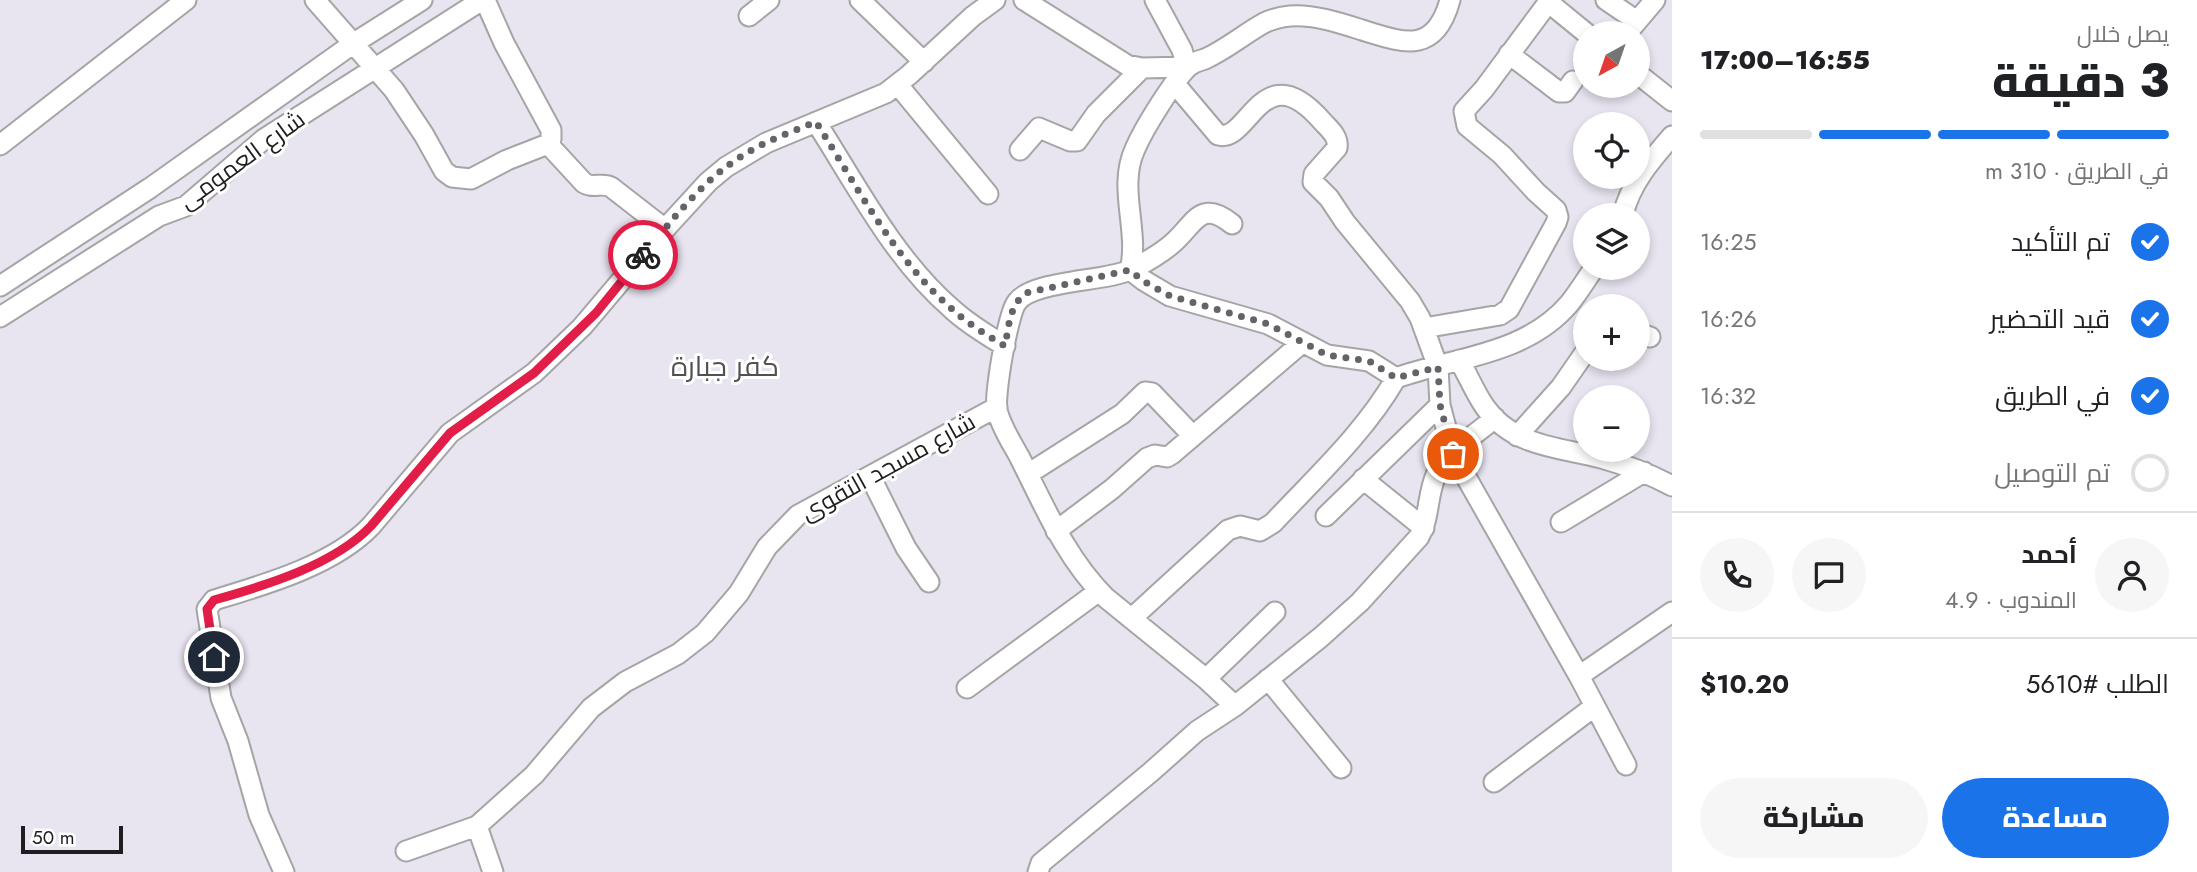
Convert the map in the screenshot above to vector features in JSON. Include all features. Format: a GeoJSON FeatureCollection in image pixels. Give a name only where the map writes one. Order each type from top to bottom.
{"type":"FeatureCollection","features":[{"type":"Feature","properties":{"kind":"street"},"geometry":{"type":"LineString","coordinates":[[0,145],[186,0]]}},
{"type":"Feature","properties":{"kind":"street"},"geometry":{"type":"LineString","coordinates":[[314,0],[374,65],[413,118],[444,171],[452,177],[471,179],[507,160],[548,144],[551,139],[551,130],[483,0]]}},
{"type":"Feature","properties":{"kind":"street"},"geometry":{"type":"LineString","coordinates":[[0,286],[150,188],[422,0]]}},
{"type":"Feature","properties":{"kind":"street","name":"شارع العمومى"},"geometry":{"type":"LineString","coordinates":[[0,317],[159,216],[186,205],[264,139],[374,65],[483,0]]}},
{"type":"Feature","properties":{"kind":"street"},"geometry":{"type":"LineString","coordinates":[[749,16],[769,0]]}},
{"type":"Feature","properties":{"kind":"street"},"geometry":{"type":"LineString","coordinates":[[860,0],[924,62]]}},
{"type":"Feature","properties":{"kind":"street"},"geometry":{"type":"LineString","coordinates":[[284,872],[259,815],[238,741],[221,698],[207,609],[209,604],[286,576],[356,540],[450,433],[534,373],[582,327],[708,182],[726,167],[766,143],[872,100],[898,85],[965,23],[995,0]]}},
{"type":"Feature","properties":{"kind":"street"},"geometry":{"type":"LineString","coordinates":[[1024,0],[1116,59],[1142,68],[1188,67],[1227,48],[1265,23],[1288,16],[1338,23],[1401,43],[1415,41],[1428,36],[1438,26],[1446,15],[1450,0]]}},
{"type":"Feature","properties":{"kind":"street"},"geometry":{"type":"LineString","coordinates":[[1155,0],[1182,50],[1188,67]]}},
{"type":"Feature","properties":{"kind":"street"},"geometry":{"type":"LineString","coordinates":[[1606,0],[1626,21]]}},
{"type":"Feature","properties":{"kind":"street"},"geometry":{"type":"LineString","coordinates":[[1637,21],[1655,0]]}},
{"type":"Feature","properties":{"kind":"street"},"geometry":{"type":"LineString","coordinates":[[1424,328],[1500,315],[1509,309],[1556,223],[1556,210],[1502,155],[1467,125],[1464,111],[1484,89],[1549,1],[1573,22]]}},
{"type":"Feature","properties":{"kind":"street"},"geometry":{"type":"LineString","coordinates":[[1509,54],[1559,92],[1564,92],[1573,81]]}},
{"type":"Feature","properties":{"kind":"street"},"geometry":{"type":"LineString","coordinates":[[1130,270],[1133,256],[1128,189],[1130,163],[1145,129],[1188,67]]}},
{"type":"Feature","properties":{"kind":"street"},"geometry":{"type":"LineString","coordinates":[[1020,150],[1039,128],[1070,141],[1077,141],[1096,114],[1142,68]]}},
{"type":"Feature","properties":{"kind":"street"},"geometry":{"type":"LineString","coordinates":[[1175,84],[1218,135],[1232,134],[1255,107],[1280,96],[1289,96],[1308,105],[1334,135],[1337,148],[1314,174],[1312,181],[1329,198],[1345,222],[1410,301],[1424,328],[1438,367],[1440,405],[1453,454],[1579,676],[1626,765]]}},
{"type":"Feature","properties":{"kind":"street"},"geometry":{"type":"LineString","coordinates":[[1650,84],[1672,101]]}},
{"type":"Feature","properties":{"kind":"street"},"geometry":{"type":"LineString","coordinates":[[898,85],[988,194]]}},
{"type":"Feature","properties":{"kind":"street"},"geometry":{"type":"LineString","coordinates":[[816,122],[909,265],[952,310],[1005,346]]}},
{"type":"Feature","properties":{"kind":"street"},"geometry":{"type":"LineString","coordinates":[[1626,203],[1629,194],[1647,166],[1672,136]]}},
{"type":"Feature","properties":{"kind":"street"},"geometry":{"type":"LineString","coordinates":[[548,144],[584,183],[611,187],[665,229]]}},
{"type":"Feature","properties":{"kind":"street"},"geometry":{"type":"LineString","coordinates":[[1232,224],[1222,215],[1209,213],[1196,217],[1173,243],[1130,270],[1026,293],[1014,305],[1011,313],[996,398],[1000,419],[1056,531],[1099,591],[1234,706]]}},
{"type":"Feature","properties":{"kind":"street"},"geometry":{"type":"LineString","coordinates":[[1130,270],[1143,281],[1170,296],[1268,324],[1333,357],[1369,361],[1396,378],[1498,350],[1521,340],[1542,327],[1570,303],[1586,280]]}},
{"type":"Feature","properties":{"kind":"street"},"geometry":{"type":"LineString","coordinates":[[1056,531],[1112,489],[1147,458],[1155,455],[1167,457],[1303,342]]}},
{"type":"Feature","properties":{"kind":"street"},"geometry":{"type":"LineString","coordinates":[[1459,360],[1486,408],[1517,436],[1533,444],[1601,458],[1644,472],[1672,486]]}},
{"type":"Feature","properties":{"kind":"street"},"geometry":{"type":"LineString","coordinates":[[1517,436],[1573,370]]}},
{"type":"Feature","properties":{"kind":"street"},"geometry":{"type":"LineString","coordinates":[[1132,618],[1228,530],[1240,526],[1260,531],[1273,523],[1343,449],[1386,397],[1396,378]]}},
{"type":"Feature","properties":{"kind":"street"},"geometry":{"type":"LineString","coordinates":[[1028,474],[1122,414],[1145,392],[1152,393],[1193,436]]}},
{"type":"Feature","properties":{"kind":"street"},"geometry":{"type":"LineString","coordinates":[[1326,516],[1440,405]]}},
{"type":"Feature","properties":{"kind":"street","name":"شارع مسجد التقوى"},"geometry":{"type":"LineString","coordinates":[[406,851],[477,826],[534,775],[591,708],[625,682],[678,654],[705,633],[739,593],[767,547],[787,524],[810,507],[997,407]]}},
{"type":"Feature","properties":{"kind":"street"},"geometry":{"type":"LineString","coordinates":[[1038,872],[1041,863],[1197,731],[1234,706],[1321,637],[1360,602],[1395,566],[1424,528],[1437,474],[1453,454],[1495,418]]}},
{"type":"Feature","properties":{"kind":"street"},"geometry":{"type":"LineString","coordinates":[[1562,522],[1644,472]]}},
{"type":"Feature","properties":{"kind":"street"},"geometry":{"type":"LineString","coordinates":[[870,475],[906,548],[929,582]]}},
{"type":"Feature","properties":{"kind":"street"},"geometry":{"type":"LineString","coordinates":[[1363,479],[1424,528]]}},
{"type":"Feature","properties":{"kind":"street"},"geometry":{"type":"LineString","coordinates":[[967,688],[1099,591]]}},
{"type":"Feature","properties":{"kind":"street"},"geometry":{"type":"LineString","coordinates":[[1206,680],[1275,612]]}},
{"type":"Feature","properties":{"kind":"street"},"geometry":{"type":"LineString","coordinates":[[1579,676],[1672,612]]}},
{"type":"Feature","properties":{"kind":"street"},"geometry":{"type":"LineString","coordinates":[[1268,679],[1341,768]]}},
{"type":"Feature","properties":{"kind":"street"},"geometry":{"type":"LineString","coordinates":[[1494,782],[1595,706]]}},
{"type":"Feature","properties":{"kind":"street"},"geometry":{"type":"LineString","coordinates":[[477,826],[493,872]]}},
{"type":"Feature","properties":{"kind":"way so far"},"geometry":{"type":"LineString","coordinates":[[643,255],[708,182],[726,167],[766,143],[816,122],[909,265],[952,310],[1005,346],[1014,305],[1026,293],[1130,270],[1143,281],[1170,296],[1268,324],[1327,355],[1369,361],[1396,378],[1438,367],[1440,405],[1453,454]]}},
{"type":"Feature","properties":{"kind":"district","name":"كفر جبارة"},"geometry":{"type":"Point","coordinates":[725,366]}},
{"type":"Feature","properties":{"kind":"route"},"geometry":{"type":"LineString","coordinates":[[214,657],[207,609],[209,604],[286,576],[334,553],[364,534],[450,433],[534,373],[596,313],[643,255]]}}]}
